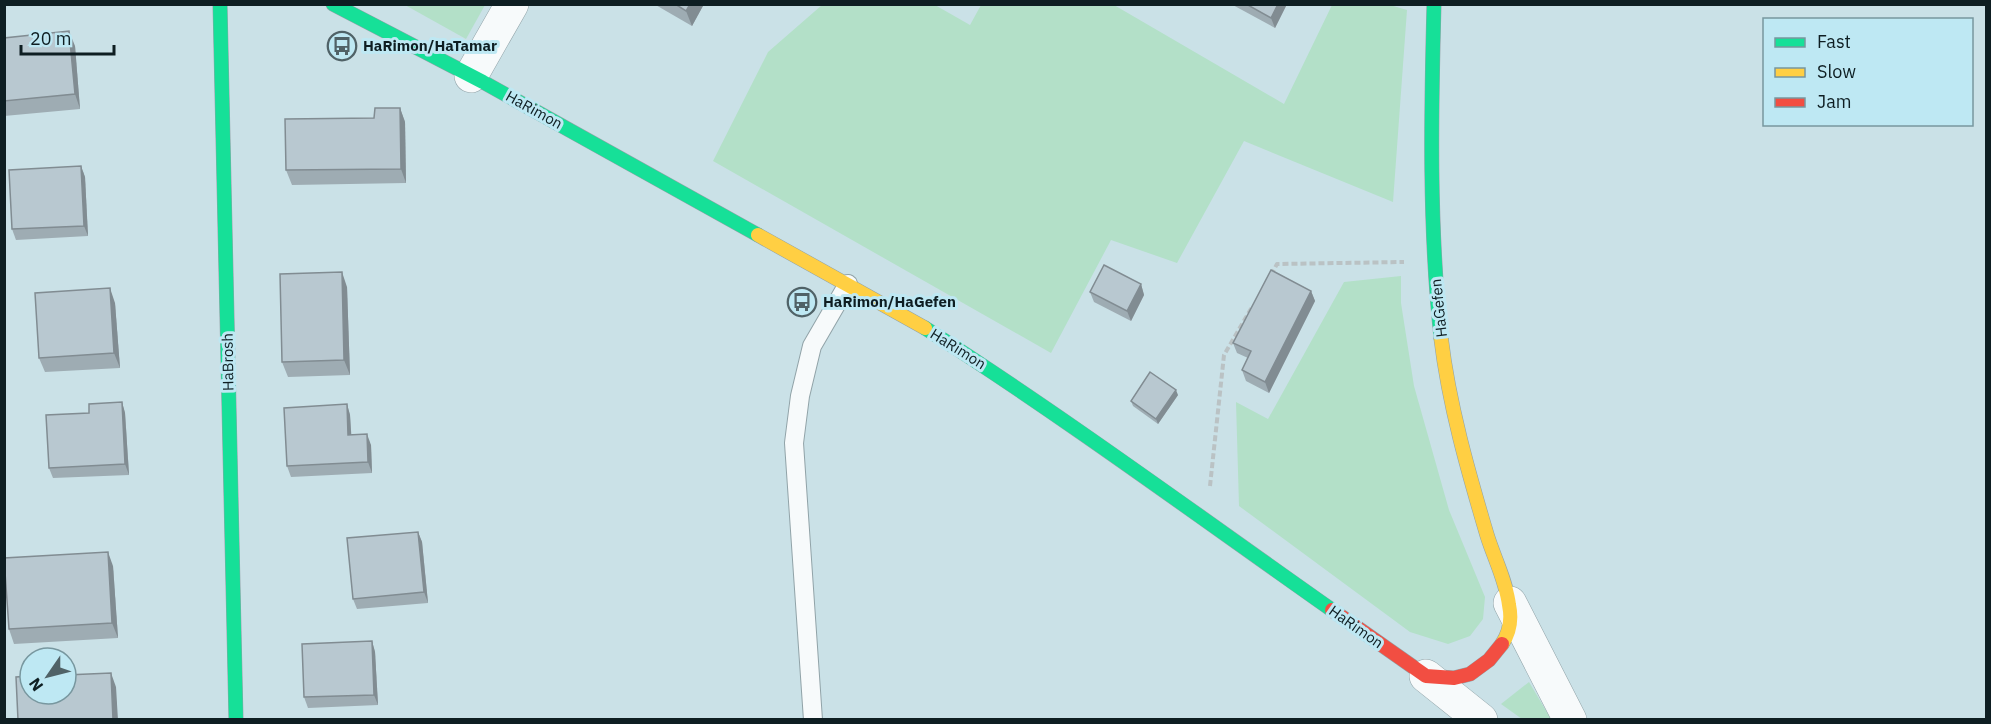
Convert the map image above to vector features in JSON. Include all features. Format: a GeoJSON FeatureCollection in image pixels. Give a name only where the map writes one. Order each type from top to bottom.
{"type":"FeatureCollection","features":[{"type":"Feature","properties":{"kind":"street","name":"HaBrosh"},"geometry":{"type":"LineString","coordinates":[[220,4],[236,720]]}},
{"type":"Feature","properties":{"kind":"street","name":"HaRimon"},"geometry":{"type":"LineString","coordinates":[[333,4],[471,76],[920,325],[994,372],[1207,521],[1426,676],[1481,720]]}},
{"type":"Feature","properties":{"kind":"street"},"geometry":{"type":"LineString","coordinates":[[471,76],[512,4]]}},
{"type":"Feature","properties":{"kind":"street","name":"HaGefen"},"geometry":{"type":"LineString","coordinates":[[1434,4],[1432,119],[1435,261],[1439,314],[1450,394],[1470,478],[1510,603],[1570,720]]}},
{"type":"Feature","properties":{"kind":"street","name":"HaGefen"},"geometry":{"type":"LineString","coordinates":[[1426,676],[1445,679],[1470,675],[1487,662],[1503,646],[1510,629],[1510,603]]}},
{"type":"Feature","properties":{"kind":"lane"},"geometry":{"type":"LineString","coordinates":[[813,720],[794,443],[800,396],[812,346],[849,284]]}},
{"type":"Feature","properties":{"kind":"path"},"geometry":{"type":"LineString","coordinates":[[1265,284],[1277,264],[1435,261]]}},
{"type":"Feature","properties":{"kind":"path"},"geometry":{"type":"LineString","coordinates":[[1207,521],[1224,355],[1253,304]]}},
{"type":"Feature","properties":{"kind":"green space"},"geometry":{"type":"Polygon","coordinates":[[[405,5],[485,5],[466,39],[405,5]]]}},
{"type":"Feature","properties":{"kind":"green space"},"geometry":{"type":"Polygon","coordinates":[[[822,5],[935,5],[970,25],[981,5],[1114,5],[1284,104],[1332,5],[1390,5],[1407,10],[1393,202],[1244,141],[1177,263],[1111,240],[1051,353],[713,161],[768,52],[822,5]]]}},
{"type":"Feature","properties":{"kind":"green space"},"geometry":{"type":"Polygon","coordinates":[[[1401,276],[1401,303],[1414,386],[1449,510],[1485,597],[1483,619],[1470,636],[1448,644],[1410,632],[1239,506],[1236,402],[1268,419],[1344,282],[1401,276]]]}},
{"type":"Feature","properties":{"kind":"green space"},"geometry":{"type":"Polygon","coordinates":[[[1529,682],[1551,719],[1522,719],[1501,704],[1529,682]]]}},
{"type":"Feature","properties":{"kind":"building"},"geometry":{"type":"Polygon","coordinates":[[[675,4],[690,4],[686,11],[675,4]]]}},
{"type":"Feature","properties":{"kind":"building"},"geometry":{"type":"Polygon","coordinates":[[[1246,4],[1278,4],[1271,18],[1246,4]]]}},
{"type":"Feature","properties":{"kind":"building"},"geometry":{"type":"Polygon","coordinates":[[[69,31],[75,94],[4,101],[4,38],[69,31]]]}},
{"type":"Feature","properties":{"kind":"building"},"geometry":{"type":"Polygon","coordinates":[[[375,108],[400,108],[401,169],[286,170],[285,119],[374,118],[375,108]]]}},
{"type":"Feature","properties":{"kind":"building"},"geometry":{"type":"Polygon","coordinates":[[[81,166],[84,226],[12,229],[9,170],[81,166]]]}},
{"type":"Feature","properties":{"kind":"building"},"geometry":{"type":"Polygon","coordinates":[[[1104,265],[1141,284],[1127,311],[1090,292],[1104,265]]]}},
{"type":"Feature","properties":{"kind":"building"},"geometry":{"type":"Polygon","coordinates":[[[1271,270],[1311,291],[1265,382],[1242,370],[1251,351],[1233,343],[1271,270]]]}},
{"type":"Feature","properties":{"kind":"building"},"geometry":{"type":"Polygon","coordinates":[[[342,272],[344,360],[282,362],[280,274],[342,272]]]}},
{"type":"Feature","properties":{"kind":"building"},"geometry":{"type":"Polygon","coordinates":[[[110,288],[114,353],[39,358],[35,293],[110,288]]]}},
{"type":"Feature","properties":{"kind":"building"},"geometry":{"type":"Polygon","coordinates":[[[1150,372],[1176,390],[1156,419],[1131,401],[1150,372]]]}},
{"type":"Feature","properties":{"kind":"building"},"geometry":{"type":"Polygon","coordinates":[[[122,402],[125,464],[49,468],[46,415],[89,413],[89,404],[122,402]]]}},
{"type":"Feature","properties":{"kind":"building"},"geometry":{"type":"Polygon","coordinates":[[[347,404],[348,435],[367,434],[368,462],[287,466],[284,408],[347,404]]]}},
{"type":"Feature","properties":{"kind":"building"},"geometry":{"type":"Polygon","coordinates":[[[418,532],[424,592],[353,599],[347,538],[418,532]]]}},
{"type":"Feature","properties":{"kind":"building"},"geometry":{"type":"Polygon","coordinates":[[[108,552],[112,623],[9,629],[4,558],[108,552]]]}},
{"type":"Feature","properties":{"kind":"building"},"geometry":{"type":"Polygon","coordinates":[[[372,641],[374,695],[304,697],[302,644],[372,641]]]}},
{"type":"Feature","properties":{"kind":"building"},"geometry":{"type":"Polygon","coordinates":[[[111,673],[113,720],[18,720],[16,677],[18,677],[18,706],[78,706],[78,674],[111,673]]]}},
{"type":"Feature","properties":{"kind":"traffic: fast"},"geometry":{"type":"LineString","coordinates":[[220,4],[236,720]]}},
{"type":"Feature","properties":{"kind":"traffic: fast"},"geometry":{"type":"LineString","coordinates":[[333,4],[483,82],[758,235]]}},
{"type":"Feature","properties":{"kind":"traffic: fast"},"geometry":{"type":"LineString","coordinates":[[1434,4],[1433,213],[1441,338]]}},
{"type":"Feature","properties":{"kind":"traffic: fast"},"geometry":{"type":"LineString","coordinates":[[925,328],[1079,431],[1332,610]]}},
{"type":"Feature","properties":{"kind":"traffic: slow"},"geometry":{"type":"LineString","coordinates":[[758,235],[925,328]]}},
{"type":"Feature","properties":{"kind":"traffic: slow"},"geometry":{"type":"LineString","coordinates":[[1441,338],[1454,413],[1466,462],[1487,535],[1503,578],[1510,610],[1509,630],[1502,644]]}},
{"type":"Feature","properties":{"kind":"traffic: jam"},"geometry":{"type":"LineString","coordinates":[[1332,610],[1426,676],[1454,678],[1470,674],[1489,660],[1502,644]]}},
{"type":"Feature","properties":{"kind":"place","name":"HaRimon/HaTamar"},"geometry":{"type":"Point","coordinates":[342,46]}},
{"type":"Feature","properties":{"kind":"place","name":"HaRimon/HaGefen"},"geometry":{"type":"Point","coordinates":[802,302]}}]}
